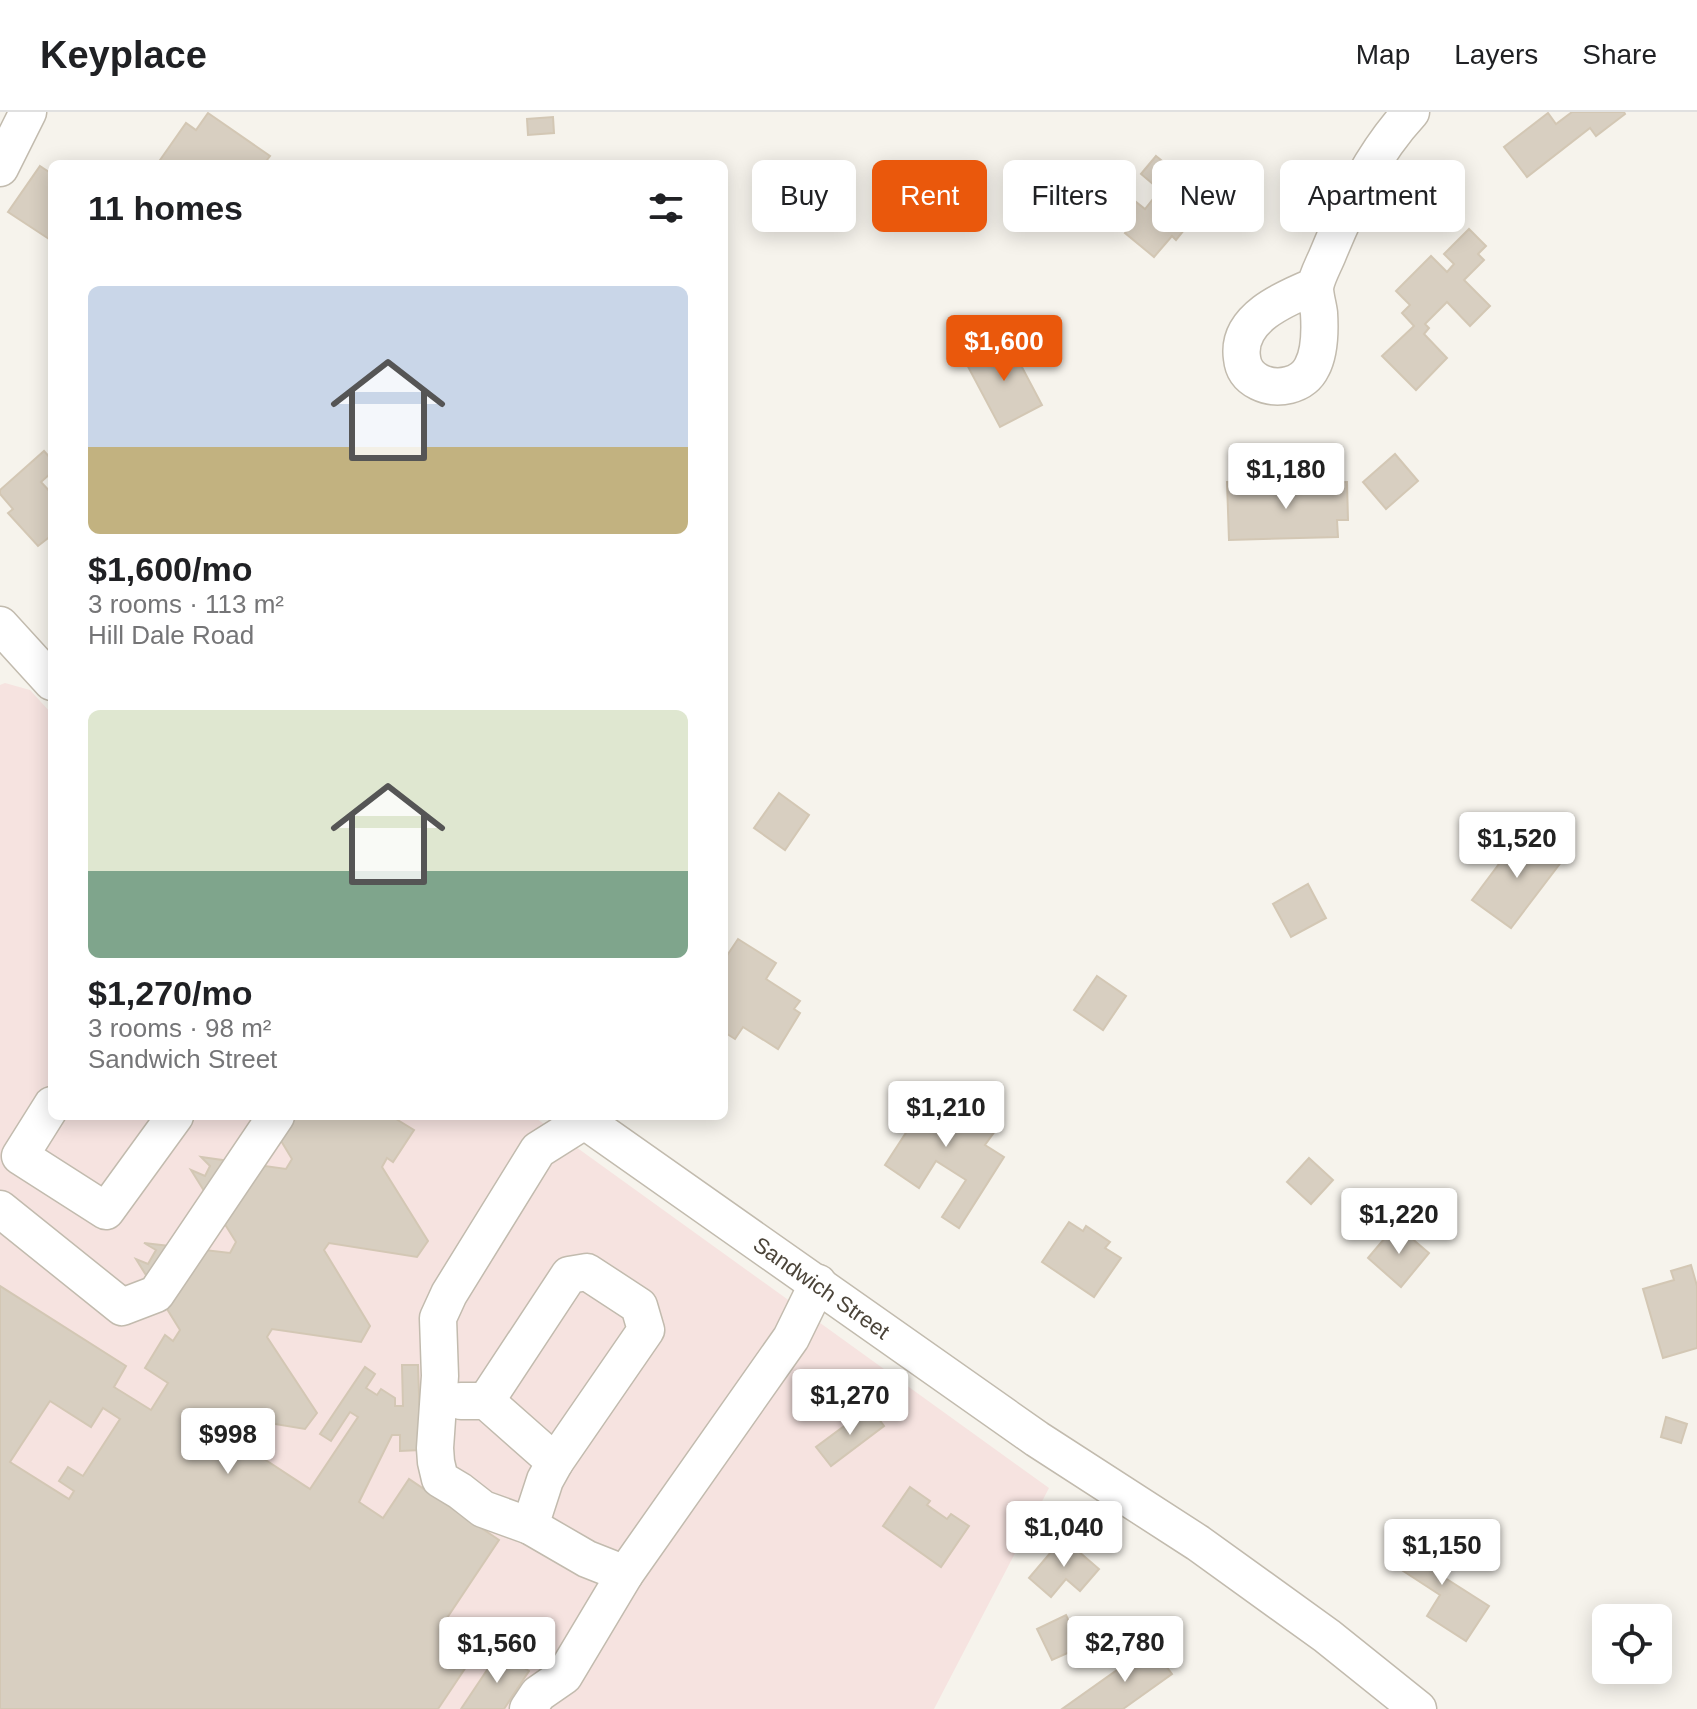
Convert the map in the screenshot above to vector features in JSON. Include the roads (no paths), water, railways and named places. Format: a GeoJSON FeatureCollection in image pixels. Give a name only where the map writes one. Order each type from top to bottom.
{"type":"FeatureCollection","features":[{"type":"Feature","properties":{"kind":"street"},"geometry":{"type":"LineString","coordinates":[[0,168],[28,112]]}},
{"type":"Feature","properties":{"kind":"street"},"geometry":{"type":"LineString","coordinates":[[1315,286],[1365,174],[1411,112]]}},
{"type":"Feature","properties":{"kind":"street"},"geometry":{"type":"LineString","coordinates":[[0,625],[48,678]]}},
{"type":"Feature","properties":{"kind":"street"},"geometry":{"type":"LineString","coordinates":[[0,1186],[48,1111]]}},
{"type":"Feature","properties":{"kind":"street"},"geometry":{"type":"LineString","coordinates":[[20,1156],[106,1211],[172,1120]]}},
{"type":"Feature","properties":{"kind":"street"},"geometry":{"type":"LineString","coordinates":[[0,1209],[122,1307],[156,1294],[273,1120]]}},
{"type":"Feature","properties":{"kind":"street"},"geometry":{"type":"LineString","coordinates":[[578,1120],[538,1150],[449,1294],[438,1318],[440,1376],[436,1462],[440,1479],[483,1509],[530,1526],[587,1559],[625,1574]]}},
{"type":"Feature","properties":{"kind":"street","name":"Sandwich Street"},"geometry":{"type":"LineString","coordinates":[[584,1120],[1037,1439],[1198,1543],[1327,1636],[1418,1709]]}},
{"type":"Feature","properties":{"kind":"street"},"geometry":{"type":"LineString","coordinates":[[486,1401],[569,1275],[587,1272],[639,1306],[646,1330],[555,1462],[545,1480],[530,1526]]}},
{"type":"Feature","properties":{"kind":"street"},"geometry":{"type":"LineString","coordinates":[[528,1709],[538,1694],[564,1676],[625,1574],[791,1338],[818,1283]]}},
{"type":"Feature","properties":{"kind":"street"},"geometry":{"type":"LineString","coordinates":[[438,1400],[486,1401],[555,1462]]}}]}
